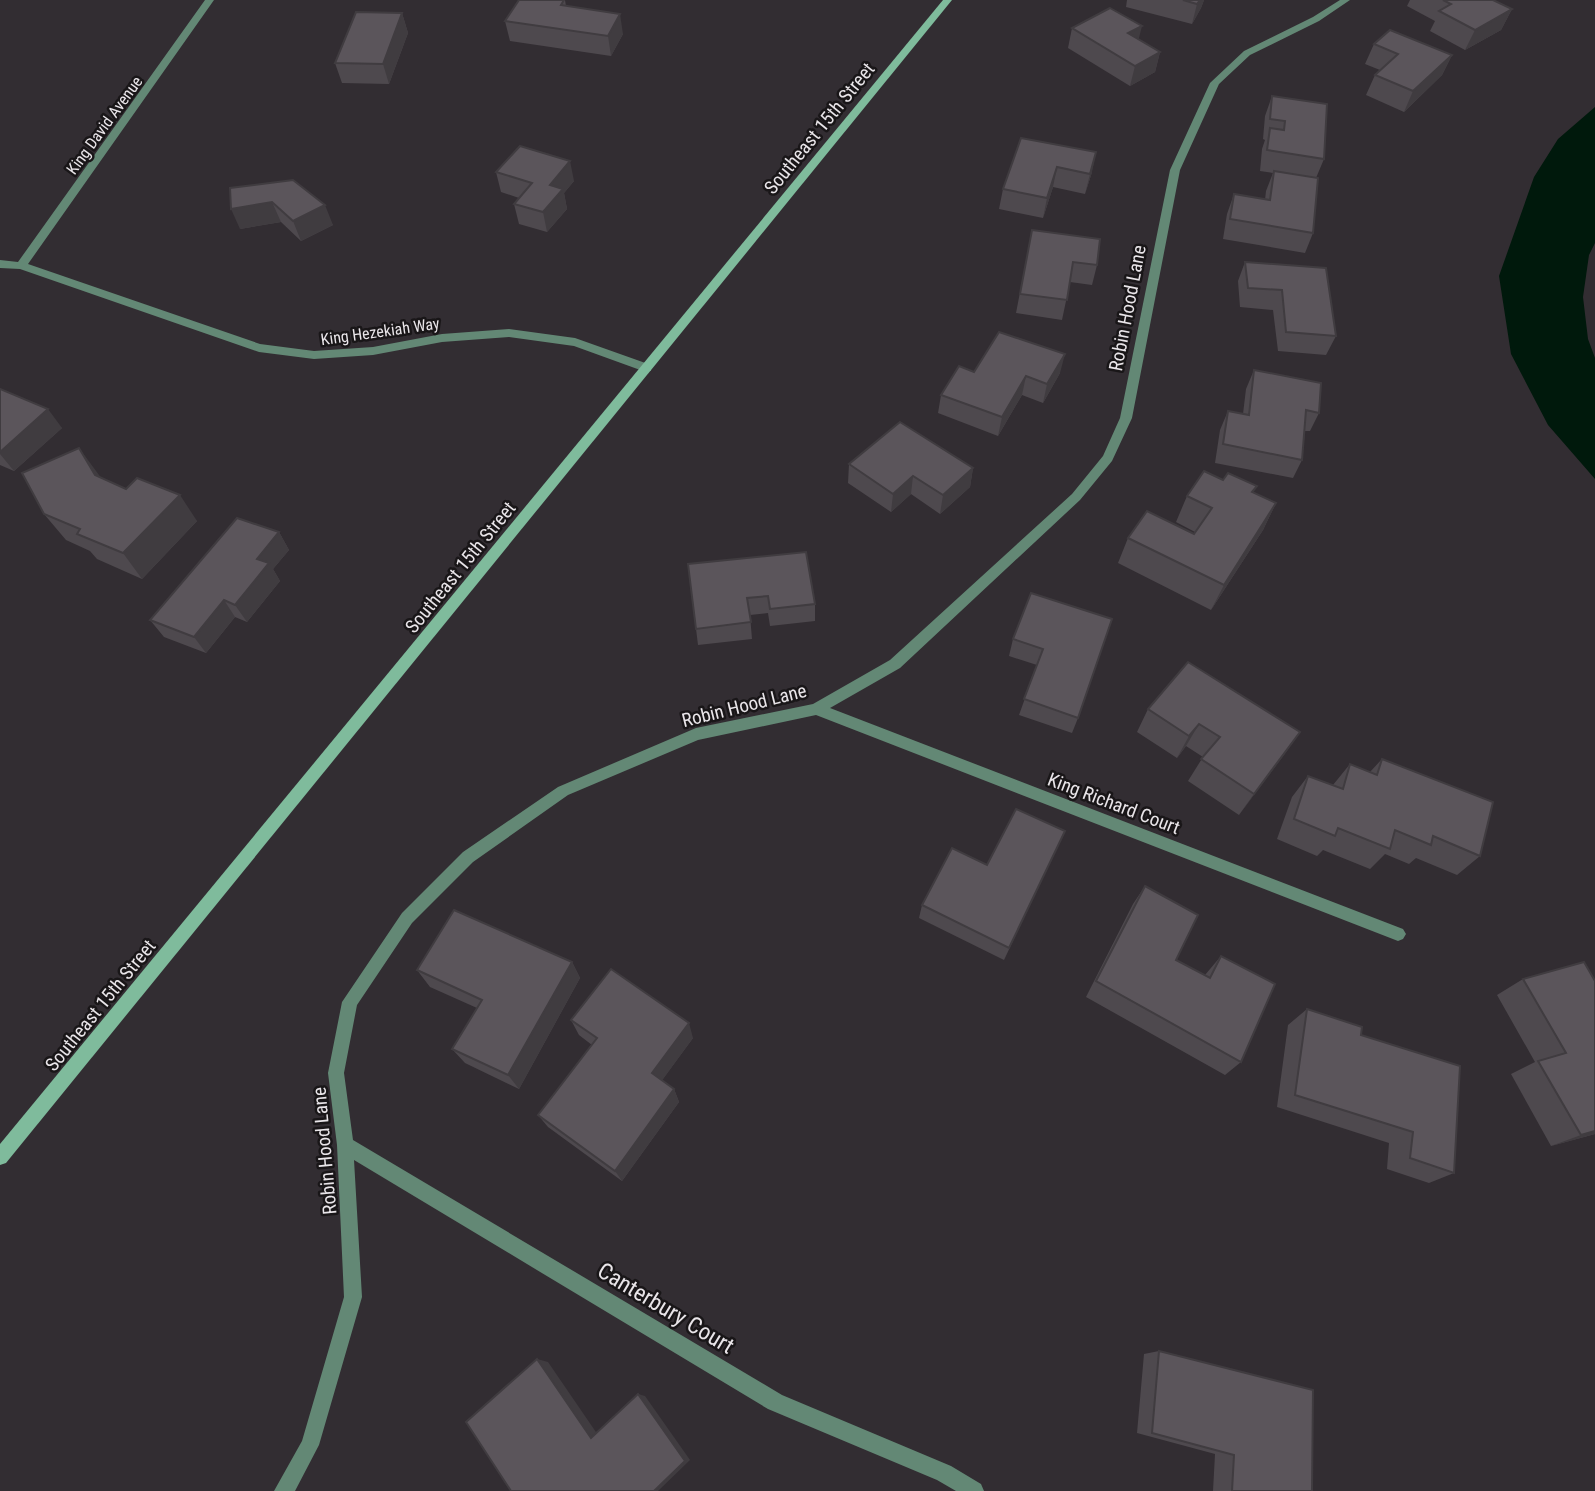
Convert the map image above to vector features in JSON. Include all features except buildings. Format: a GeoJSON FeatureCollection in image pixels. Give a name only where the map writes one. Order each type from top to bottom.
{"type":"FeatureCollection","features":[{"type":"Feature","properties":{"kind":"main road","name":"Southeast 15th Street"},"geometry":{"type":"LineString","coordinates":[[0,1157],[948,0]]}},
{"type":"Feature","properties":{"kind":"street","name":"King David Avenue"},"geometry":{"type":"LineString","coordinates":[[21,266],[210,0]]}},
{"type":"Feature","properties":{"kind":"street","name":"Robin Hood Lane"},"geometry":{"type":"LineString","coordinates":[[284,1491],[310,1445],[353,1297],[345,1145],[336,1073],[350,1002],[407,918],[468,857],[563,791],[684,739],[816,709],[895,664],[1076,497],[1108,458],[1126,418],[1175,170],[1194,123],[1215,83],[1247,53],[1316,19],[1346,0]]}},
{"type":"Feature","properties":{"kind":"street","name":"King Hezekiah Way"},"geometry":{"type":"LineString","coordinates":[[0,264],[21,266],[259,348],[314,355],[373,351],[442,338],[509,333],[575,342],[647,368]]}},
{"type":"Feature","properties":{"kind":"street","name":"King Richard Court"},"geometry":{"type":"LineString","coordinates":[[816,709],[1398,934]]}},
{"type":"Feature","properties":{"kind":"street","name":"Canterbury Court"},"geometry":{"type":"LineString","coordinates":[[345,1145],[775,1402],[944,1474],[974,1491]]}},
{"type":"Feature","properties":{"kind":"shaded area"},"geometry":{"type":"Polygon","coordinates":[[[1595,107],[1595,243],[1589,255],[1583,297],[1588,339],[1595,358],[1595,479],[1548,425],[1511,354],[1499,276],[1534,177],[1558,139],[1595,107]]]}}]}
